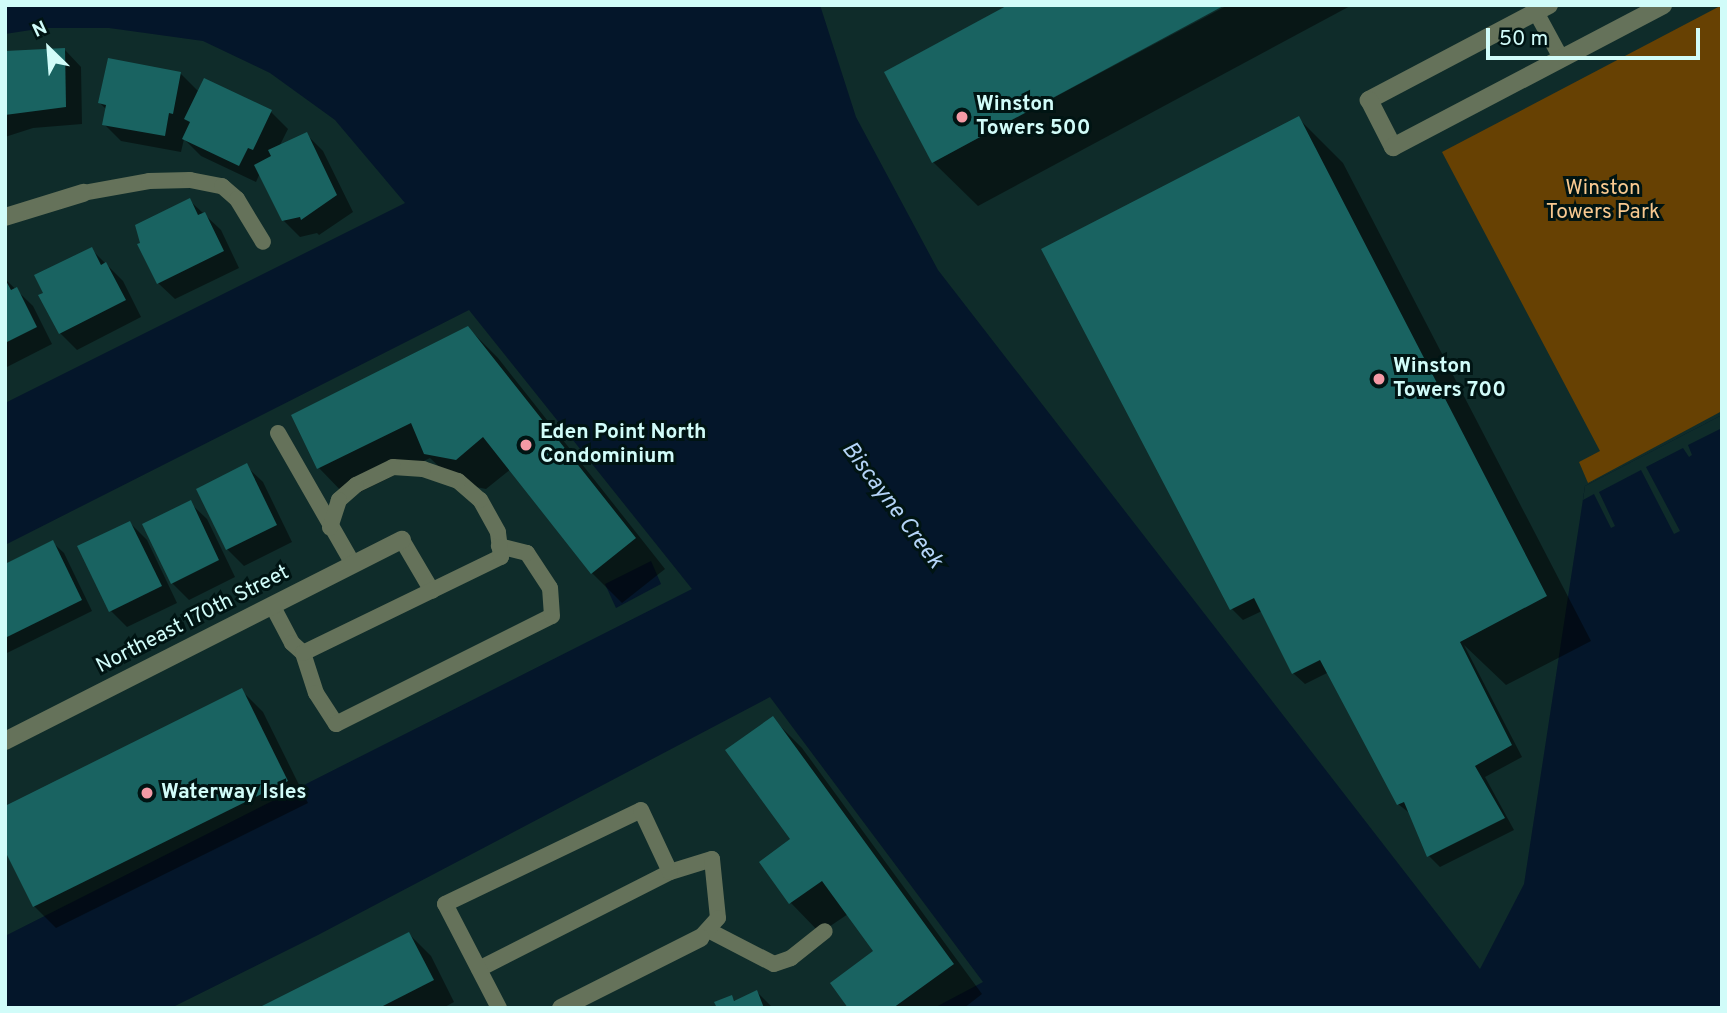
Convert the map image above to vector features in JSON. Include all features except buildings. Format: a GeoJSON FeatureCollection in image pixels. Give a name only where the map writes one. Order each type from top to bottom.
{"type":"FeatureCollection","features":[{"type":"Feature","properties":{"kind":"street"},"geometry":{"type":"LineString","coordinates":[[1543,9],[1369,100],[1393,147],[1663,5]]}},
{"type":"Feature","properties":{"kind":"street"},"geometry":{"type":"LineString","coordinates":[[5,216],[83,193]]}},
{"type":"Feature","properties":{"kind":"street","name":"Northeast 170th Street"},"geometry":{"type":"LineString","coordinates":[[5,741],[402,540]]}},
{"type":"Feature","properties":{"kind":"street"},"geometry":{"type":"LineString","coordinates":[[561,1008],[704,934]]}},
{"type":"Feature","properties":{"kind":"lane"},"geometry":{"type":"LineString","coordinates":[[1543,9],[1561,58]]}},
{"type":"Feature","properties":{"kind":"lane"},"geometry":{"type":"LineString","coordinates":[[83,193],[149,181],[190,180],[222,186],[237,199],[263,243]]}},
{"type":"Feature","properties":{"kind":"lane"},"geometry":{"type":"LineString","coordinates":[[278,433],[353,564]]}},
{"type":"Feature","properties":{"kind":"lane"},"geometry":{"type":"LineString","coordinates":[[303,653],[501,556],[498,532],[480,500],[458,481],[424,469],[393,467],[356,485],[339,500],[330,528]]}},
{"type":"Feature","properties":{"kind":"lane"},"geometry":{"type":"LineString","coordinates":[[402,540],[432,592]]}},
{"type":"Feature","properties":{"kind":"lane"},"geometry":{"type":"LineString","coordinates":[[272,605],[292,643],[303,653],[316,693],[336,724],[552,616],[550,588],[527,553],[499,546]]}},
{"type":"Feature","properties":{"kind":"lane"},"geometry":{"type":"LineString","coordinates":[[499,1008],[444,904],[640,810],[670,872]]}},
{"type":"Feature","properties":{"kind":"lane"},"geometry":{"type":"LineString","coordinates":[[479,969],[670,872],[712,859],[719,918],[704,934],[774,964],[791,958],[825,932]]}},
{"type":"Feature","properties":{"kind":"green space","name":"Winston Towers Park"},"geometry":{"type":"Polygon","coordinates":[[[1722,5],[1722,411],[1588,483],[1579,462],[1600,451],[1442,152],[1722,5]]]}},
{"type":"Feature","properties":{"kind":"water","name":"Biscayne Creek"},"geometry":{"type":"Polygon","coordinates":[[[5,5],[820,5],[856,117],[938,270],[1480,969],[1524,884],[1585,486],[1722,415],[1722,1008],[934,1008],[983,982],[770,697],[318,935],[171,1008],[5,1008],[5,936],[692,589],[469,310],[5,545],[5,403],[405,203],[335,120],[270,73],[203,41],[109,28],[44,28],[5,34],[5,5]]]}},
{"type":"Feature","properties":{"kind":"water"},"geometry":{"type":"Polygon","coordinates":[[[651,561],[661,584],[616,608],[605,584],[651,561]]]}},
{"type":"Feature","properties":{"kind":"pier"},"geometry":{"type":"Polygon","coordinates":[[[1722,415],[1722,428],[1688,445],[1692,455],[1689,457],[1683,448],[1646,467],[1680,531],[1674,534],[1641,470],[1599,492],[1615,526],[1611,528],[1594,494],[1583,500],[1585,486],[1722,415]]]}},
{"type":"Feature","properties":{"kind":"place","name":"Winston Towers 500"},"geometry":{"type":"Point","coordinates":[962,117]}},
{"type":"Feature","properties":{"kind":"place","name":"Winston Towers 700"},"geometry":{"type":"Point","coordinates":[1379,379]}},
{"type":"Feature","properties":{"kind":"place","name":"Eden Point North Condominium"},"geometry":{"type":"Point","coordinates":[526,445]}},
{"type":"Feature","properties":{"kind":"place","name":"Waterway Isles"},"geometry":{"type":"Point","coordinates":[147,793]}}]}
